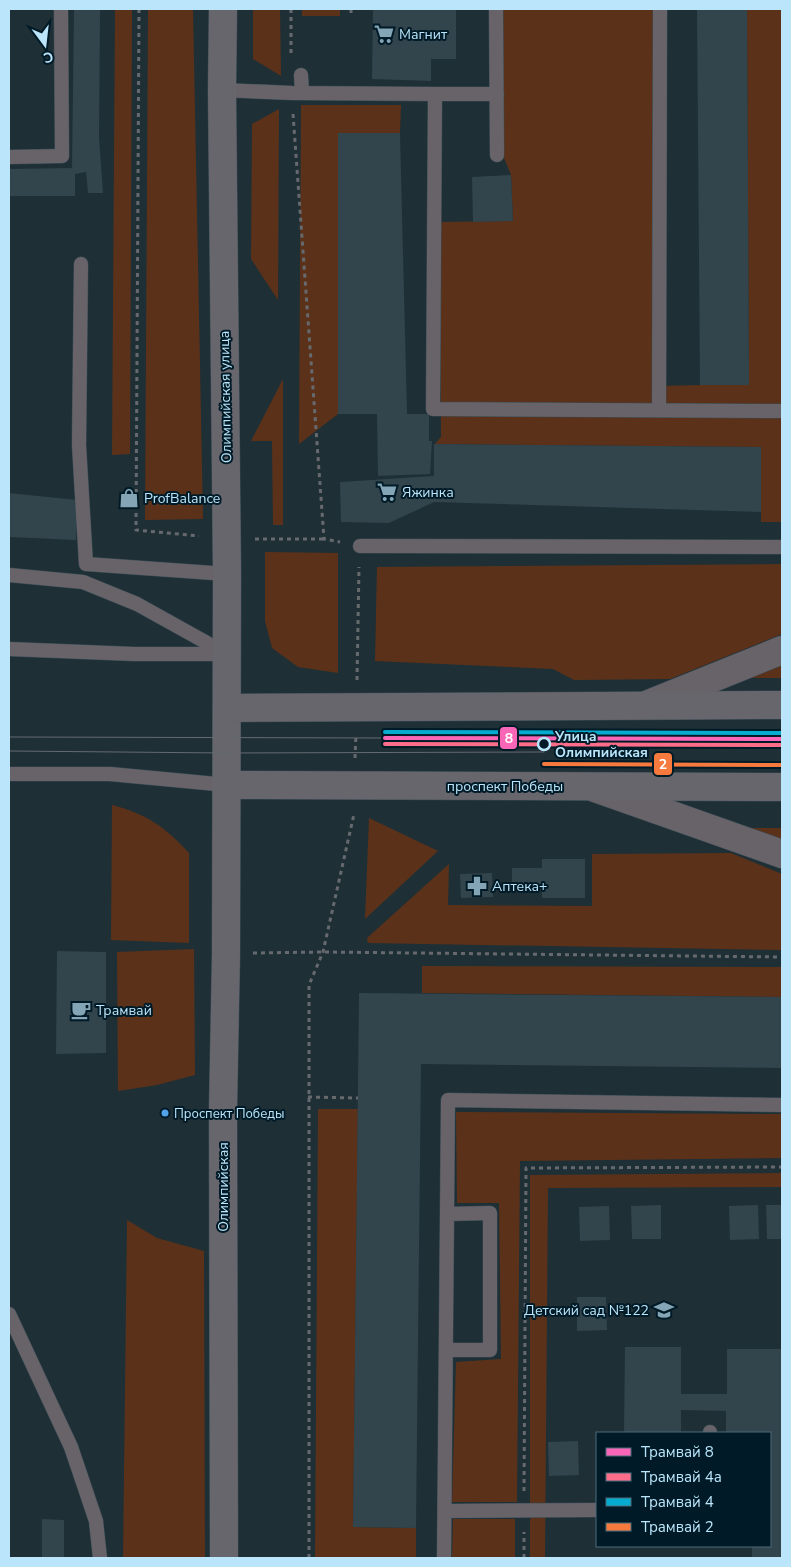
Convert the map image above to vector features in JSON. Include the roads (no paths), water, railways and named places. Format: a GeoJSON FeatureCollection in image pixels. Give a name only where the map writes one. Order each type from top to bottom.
{"type":"FeatureCollection","features":[{"type":"Feature","properties":{"kind":"main road","name":"Олимпийская улица"},"geometry":{"type":"LineString","coordinates":[[223,9],[227,785]]}},
{"type":"Feature","properties":{"kind":"main road"},"geometry":{"type":"LineString","coordinates":[[227,708],[782,705]]}},
{"type":"Feature","properties":{"kind":"main road","name":"проспект Победы"},"geometry":{"type":"LineString","coordinates":[[227,785],[782,787]]}},
{"type":"Feature","properties":{"kind":"main road","name":"Олимпийская"},"geometry":{"type":"LineString","coordinates":[[224,1558],[223,1110],[227,785]]}},
{"type":"Feature","properties":{"kind":"street"},"geometry":{"type":"LineString","coordinates":[[646,705],[782,650]]}},
{"type":"Feature","properties":{"kind":"street"},"geometry":{"type":"LineString","coordinates":[[591,787],[782,854]]}},
{"type":"Feature","properties":{"kind":"lane"},"geometry":{"type":"LineString","coordinates":[[9,157],[62,156],[61,9]]}},
{"type":"Feature","properties":{"kind":"lane"},"geometry":{"type":"LineString","coordinates":[[496,9],[497,155]]}},
{"type":"Feature","properties":{"kind":"lane"},"geometry":{"type":"LineString","coordinates":[[659,410],[660,9]]}},
{"type":"Feature","properties":{"kind":"lane"},"geometry":{"type":"LineString","coordinates":[[297,93],[301,75]]}},
{"type":"Feature","properties":{"kind":"lane"},"geometry":{"type":"LineString","coordinates":[[222,90],[297,93],[497,94]]}},
{"type":"Feature","properties":{"kind":"lane"},"geometry":{"type":"LineString","coordinates":[[435,94],[433,409],[782,411]]}},
{"type":"Feature","properties":{"kind":"lane"},"geometry":{"type":"LineString","coordinates":[[81,264],[79,445],[86,564],[227,574]]}},
{"type":"Feature","properties":{"kind":"lane"},"geometry":{"type":"LineString","coordinates":[[360,546],[782,548]]}},
{"type":"Feature","properties":{"kind":"lane"},"geometry":{"type":"LineString","coordinates":[[9,575],[84,582],[137,604],[227,654]]}},
{"type":"Feature","properties":{"kind":"lane"},"geometry":{"type":"LineString","coordinates":[[9,649],[134,654],[227,654]]}},
{"type":"Feature","properties":{"kind":"lane"},"geometry":{"type":"LineString","coordinates":[[9,774],[110,774],[227,785]]}},
{"type":"Feature","properties":{"kind":"lane"},"geometry":{"type":"LineString","coordinates":[[444,1558],[448,1100],[782,1106]]}},
{"type":"Feature","properties":{"kind":"lane"},"geometry":{"type":"LineString","coordinates":[[446,1350],[490,1350],[490,1213],[447,1214]]}},
{"type":"Feature","properties":{"kind":"lane"},"geometry":{"type":"LineString","coordinates":[[9,1314],[71,1447],[96,1521],[100,1558]]}},
{"type":"Feature","properties":{"kind":"lane"},"geometry":{"type":"LineString","coordinates":[[445,1511],[596,1510]]}},
{"type":"Feature","properties":{"kind":"tram line","name":"4"},"geometry":{"type":"LineString","coordinates":[[385,732],[782,733]]}},
{"type":"Feature","properties":{"kind":"tram line"},"geometry":{"type":"LineString","coordinates":[[9,737],[385,738]]}},
{"type":"Feature","properties":{"kind":"tram line","name":"8"},"geometry":{"type":"LineString","coordinates":[[385,738],[782,739]]}},
{"type":"Feature","properties":{"kind":"tram line","name":"4а"},"geometry":{"type":"LineString","coordinates":[[385,744],[782,745]]}},
{"type":"Feature","properties":{"kind":"tram line"},"geometry":{"type":"LineString","coordinates":[[9,751],[226,753],[544,752]]}},
{"type":"Feature","properties":{"kind":"tram line","name":"2"},"geometry":{"type":"LineString","coordinates":[[544,764],[782,765]]}},
{"type":"Feature","properties":{"kind":"place","name":"Магнит"},"geometry":{"type":"Point","coordinates":[384,34]}},
{"type":"Feature","properties":{"kind":"place","name":"Яжинка"},"geometry":{"type":"Point","coordinates":[387,492]}},
{"type":"Feature","properties":{"kind":"place","name":"ProfBalance"},"geometry":{"type":"Point","coordinates":[129,498]}},
{"type":"Feature","properties":{"kind":"place","name":"Улица Олимпийская"},"geometry":{"type":"Point","coordinates":[544,744]}},
{"type":"Feature","properties":{"kind":"place","name":"Аптека+"},"geometry":{"type":"Point","coordinates":[477,886]}},
{"type":"Feature","properties":{"kind":"place","name":"Трамвай"},"geometry":{"type":"Point","coordinates":[81,1010]}},
{"type":"Feature","properties":{"kind":"place","name":"Проспект Победы"},"geometry":{"type":"Point","coordinates":[165,1113]}},
{"type":"Feature","properties":{"kind":"place","name":"Детский сад №122"},"geometry":{"type":"Point","coordinates":[664,1310]}}]}
